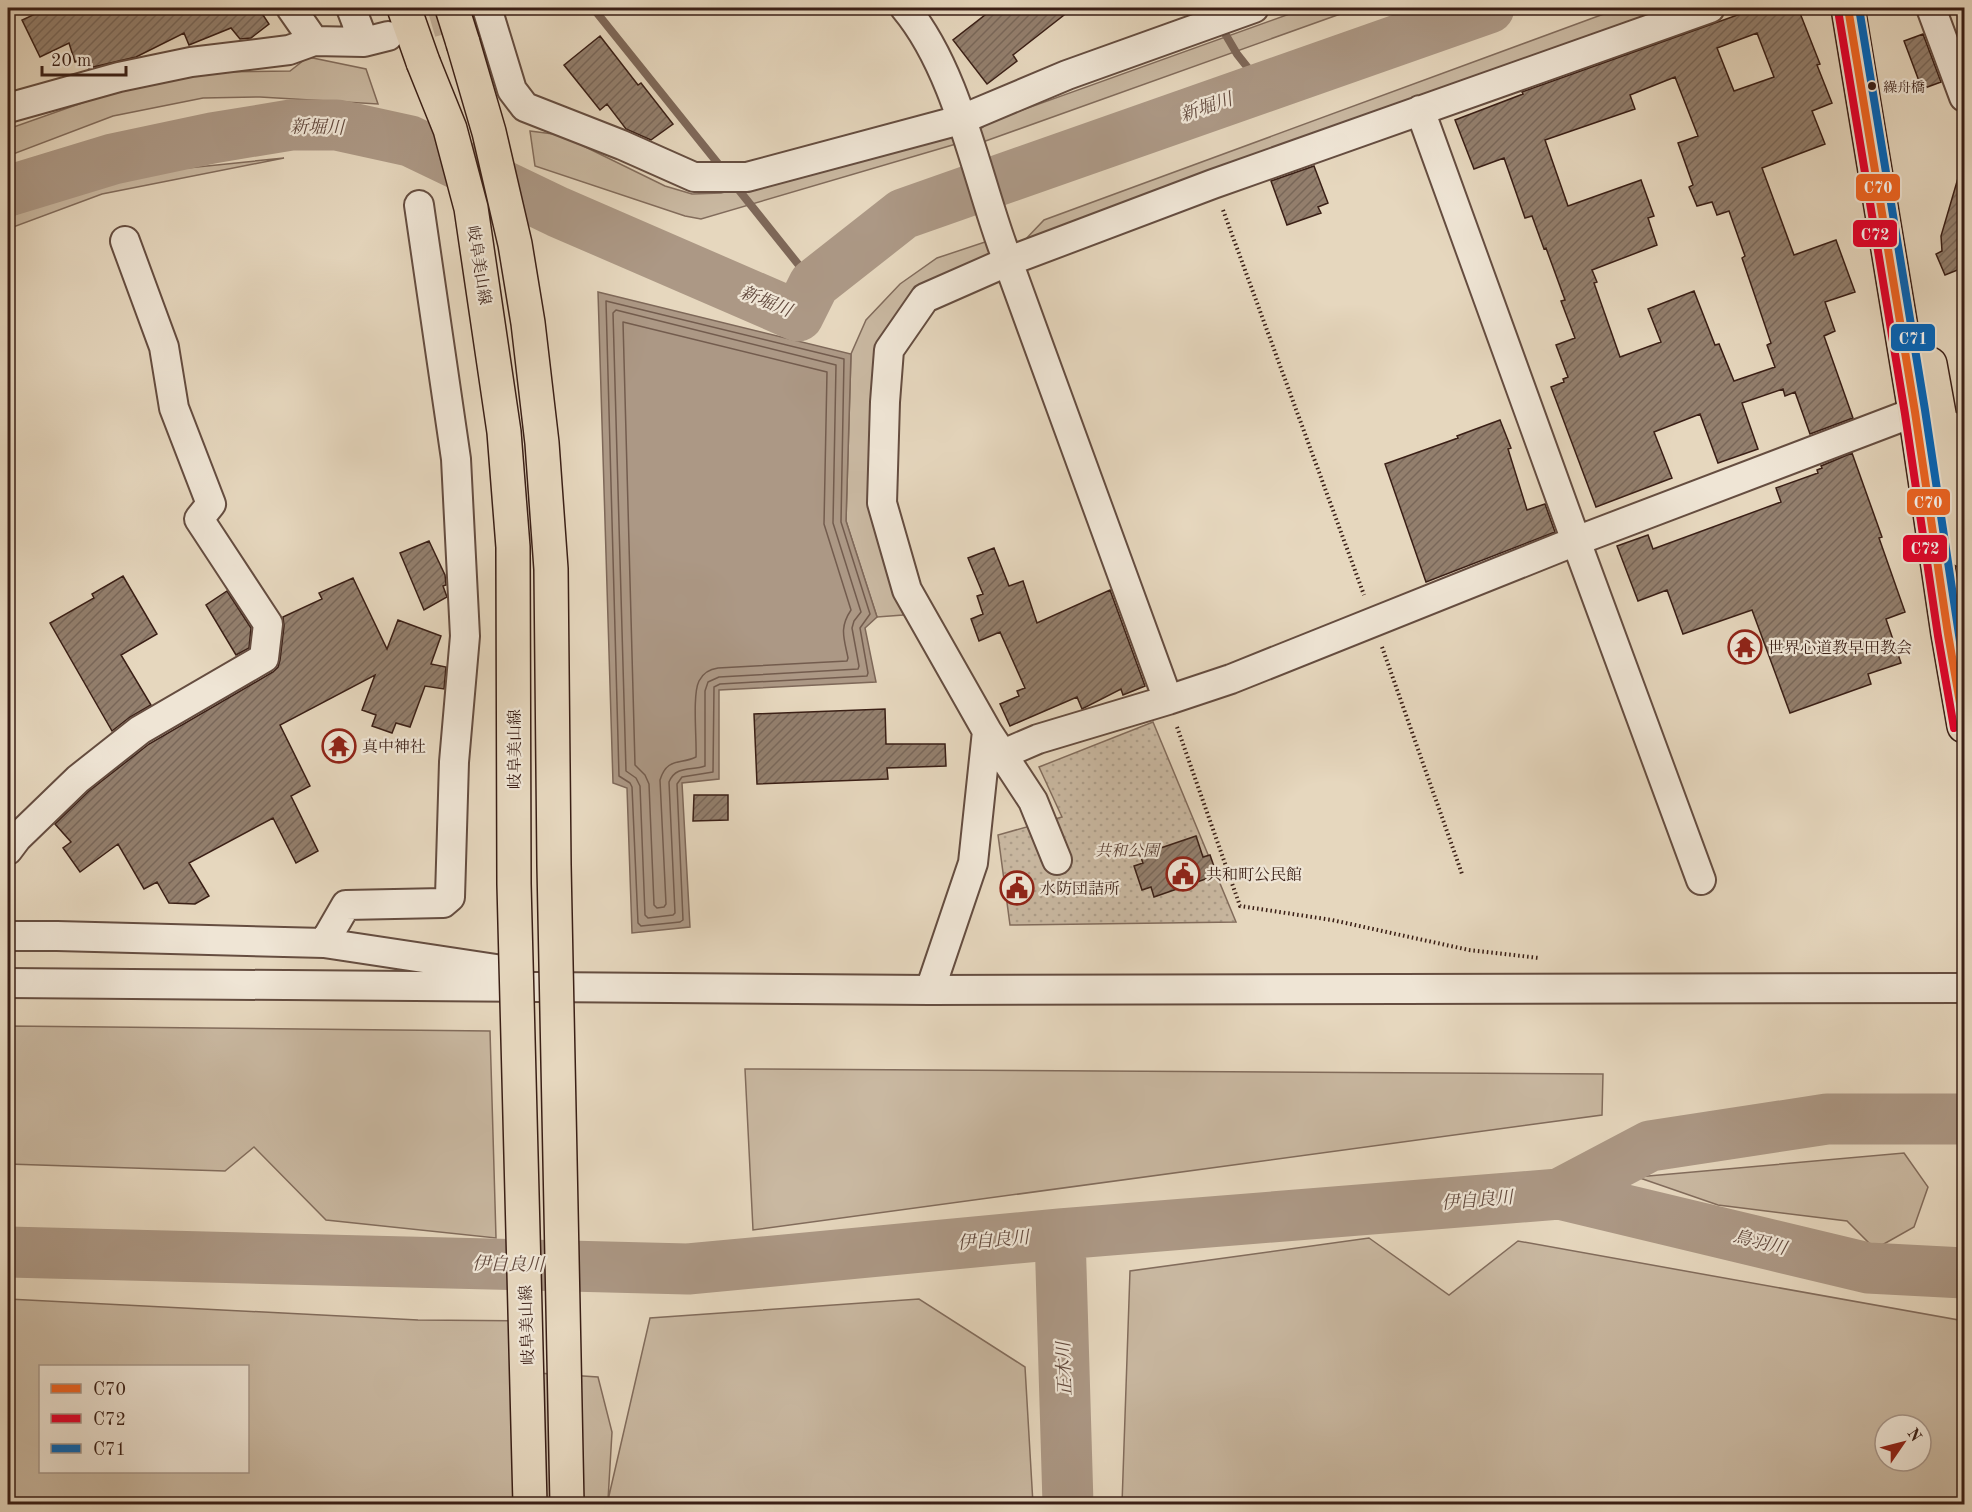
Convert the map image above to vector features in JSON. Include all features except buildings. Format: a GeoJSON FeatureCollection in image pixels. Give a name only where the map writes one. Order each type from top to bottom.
{"type":"FeatureCollection","features":[{"type":"Feature","properties":{"kind":"main road","name":"岐阜美山線"},"geometry":{"type":"LineString","coordinates":[[404,8],[450,129],[471,208],[504,432],[513,547],[514,884],[530,1504]]}},
{"type":"Feature","properties":{"kind":"main road"},"geometry":{"type":"LineString","coordinates":[[476,8],[463,43],[489,132],[517,255],[528,323],[542,443],[551,569],[554,865],[567,1504]]}},
{"type":"Feature","properties":{"kind":"main road"},"geometry":{"type":"LineString","coordinates":[[1848,8],[1940,421],[1965,726]]}},
{"type":"Feature","properties":{"kind":"main road"},"geometry":{"type":"LineString","coordinates":[[1870,8],[1880,80],[1965,551]]}},
{"type":"Feature","properties":{"kind":"street"},"geometry":{"type":"LineString","coordinates":[[291,8],[314,41]]}},
{"type":"Feature","properties":{"kind":"street"},"geometry":{"type":"LineString","coordinates":[[10,101],[191,62],[289,50],[314,41],[376,39],[351,8]]}},
{"type":"Feature","properties":{"kind":"street"},"geometry":{"type":"LineString","coordinates":[[476,8],[512,90],[525,107],[622,145],[694,177],[747,177],[962,125],[1067,75],[1254,8]]}},
{"type":"Feature","properties":{"kind":"street"},"geometry":{"type":"LineString","coordinates":[[905,8],[919,24],[938,59],[1005,254],[1168,700]]}},
{"type":"Feature","properties":{"kind":"street"},"geometry":{"type":"LineString","coordinates":[[1058,860],[1033,801],[987,730],[906,591],[882,504],[885,402],[890,350],[925,298],[1005,254],[1214,184],[1710,8]]}},
{"type":"Feature","properties":{"kind":"street"},"geometry":{"type":"LineString","coordinates":[[1931,8],[1965,97]]}},
{"type":"Feature","properties":{"kind":"street"},"geometry":{"type":"LineString","coordinates":[[1420,110],[1701,880]]}},
{"type":"Feature","properties":{"kind":"street"},"geometry":{"type":"LineString","coordinates":[[324,943],[346,905],[443,903],[450,897],[454,762],[465,636],[456,459],[419,205]]}},
{"type":"Feature","properties":{"kind":"street"},"geometry":{"type":"LineString","coordinates":[[8,850],[17,838],[78,779],[140,730],[264,658],[268,624],[199,519],[211,504],[174,408],[164,347],[125,241]]}},
{"type":"Feature","properties":{"kind":"street"},"geometry":{"type":"LineString","coordinates":[[1003,754],[1038,738],[1231,679],[1576,541],[1940,421]]}},
{"type":"Feature","properties":{"kind":"street"},"geometry":{"type":"LineString","coordinates":[[930,990],[973,862],[987,730]]}},
{"type":"Feature","properties":{"kind":"street"},"geometry":{"type":"LineString","coordinates":[[8,936],[324,943],[496,969]]}},
{"type":"Feature","properties":{"kind":"street"},"geometry":{"type":"LineString","coordinates":[[8,982],[930,990],[1965,988]]}},
{"type":"Feature","properties":{"kind":"path"},"geometry":{"type":"LineString","coordinates":[[1214,184],[1374,622],[1462,874]]}},
{"type":"Feature","properties":{"kind":"path"},"geometry":{"type":"LineString","coordinates":[[1168,700],[1240,906],[1332,920],[1469,950],[1540,958]]}},
{"type":"Feature","properties":{"kind":"green space"},"geometry":{"type":"Polygon","coordinates":[[[1306,8],[1357,8],[980,143],[977,132],[989,122],[1306,8]]]}},
{"type":"Feature","properties":{"kind":"green space"},"geometry":{"type":"Polygon","coordinates":[[[1620,8],[1682,8],[1022,243],[1044,220],[1620,8]]]}},
{"type":"Feature","properties":{"kind":"green space"},"geometry":{"type":"Polygon","coordinates":[[[308,57],[366,69],[378,104],[260,97],[203,98],[113,116],[8,156],[8,129],[113,92],[204,72],[290,71],[308,57]]]}},
{"type":"Feature","properties":{"kind":"green space"},"geometry":{"type":"Polygon","coordinates":[[[530,131],[561,135],[665,186],[692,194],[721,193],[951,134],[956,144],[701,219],[685,216],[535,166],[530,131]]]}},
{"type":"Feature","properties":{"kind":"green space"},"geometry":{"type":"Polygon","coordinates":[[[284,158],[102,194],[8,229],[8,217],[119,175],[284,158]]]}},
{"type":"Feature","properties":{"kind":"green space"},"geometry":{"type":"Polygon","coordinates":[[[988,241],[991,258],[923,292],[877,365],[875,531],[894,574],[903,615],[877,617],[846,521],[851,354],[866,320],[900,284],[937,258],[988,241]]]}},
{"type":"Feature","properties":{"kind":"green space","name":"共和公園"},"geometry":{"type":"Polygon","coordinates":[[[1153,722],[1236,922],[1010,925],[998,835],[1062,817],[1039,767],[1153,722]]]}},
{"type":"Feature","properties":{"kind":"green space"},"geometry":{"type":"Polygon","coordinates":[[[8,1026],[490,1031],[496,1238],[326,1220],[254,1147],[225,1171],[8,1164],[8,1026]]]}},
{"type":"Feature","properties":{"kind":"green space"},"geometry":{"type":"Polygon","coordinates":[[[745,1069],[1603,1074],[1602,1115],[753,1230],[745,1069]]]}},
{"type":"Feature","properties":{"kind":"green space"},"geometry":{"type":"Polygon","coordinates":[[[1904,1153],[1928,1187],[1914,1227],[1875,1249],[1847,1221],[1718,1205],[1637,1177],[1904,1153]]]}},
{"type":"Feature","properties":{"kind":"green space"},"geometry":{"type":"Polygon","coordinates":[[[1369,1238],[1449,1295],[1518,1241],[1964,1321],[1964,1504],[1122,1504],[1130,1271],[1369,1238]]]}},
{"type":"Feature","properties":{"kind":"green space"},"geometry":{"type":"Polygon","coordinates":[[[8,1299],[418,1320],[530,1321],[522,1372],[598,1377],[612,1432],[608,1500],[650,1318],[919,1299],[1025,1367],[1033,1504],[8,1504],[8,1299]]]}},
{"type":"Feature","properties":{"kind":"water"},"geometry":{"type":"Polygon","coordinates":[[[598,292],[851,354],[846,521],[877,617],[865,628],[876,682],[719,690],[719,779],[682,783],[690,927],[632,933],[627,788],[613,783],[598,292]]]}},
{"type":"Feature","properties":{"kind":"waterway"},"geometry":{"type":"LineString","coordinates":[[593,8],[724,171]]}},
{"type":"Feature","properties":{"kind":"waterway"},"geometry":{"type":"LineString","coordinates":[[1210,8],[1237,54],[1263,87]]}},
{"type":"Feature","properties":{"kind":"waterway","name":"新堀川"},"geometry":{"type":"LineString","coordinates":[[8,191],[113,159],[212,138],[291,125],[337,125],[410,141],[558,212],[798,316],[814,284],[903,214],[1489,8]]}},
{"type":"Feature","properties":{"kind":"waterway"},"geometry":{"type":"LineString","coordinates":[[734,184],[814,284]]}},
{"type":"Feature","properties":{"kind":"waterway","name":"伊自良川"},"geometry":{"type":"LineString","coordinates":[[8,1252],[688,1269],[1060,1234],[1559,1194],[1650,1146],[1827,1119],[1964,1119]]}},
{"type":"Feature","properties":{"kind":"waterway","name":"鳥羽川"},"geometry":{"type":"LineString","coordinates":[[1559,1194],[1868,1268],[1964,1273]]}},
{"type":"Feature","properties":{"kind":"waterway","name":"正木川"},"geometry":{"type":"LineString","coordinates":[[1060,1234],[1068,1504]]}},
{"type":"Feature","properties":{"kind":"tunnel"},"geometry":{"type":"LineString","coordinates":[[391,35],[481,9]]}},
{"type":"Feature","properties":{"kind":"transit line","name":"C70"},"geometry":{"type":"LineString","coordinates":[[1848,8],[1964,726]]}},
{"type":"Feature","properties":{"kind":"transit line","name":"C71"},"geometry":{"type":"LineString","coordinates":[[1859,8],[1925,410],[1964,668]]}},
{"type":"Feature","properties":{"kind":"transit line","name":"C72"},"geometry":{"type":"LineString","coordinates":[[1838,10],[1954,728]]}},
{"type":"Feature","properties":{"kind":"place","name":"繰舟橋"},"geometry":{"type":"Point","coordinates":[1872,86]}},
{"type":"Feature","properties":{"kind":"place","name":"世界心道教早田教会"},"geometry":{"type":"Point","coordinates":[1745,647]}},
{"type":"Feature","properties":{"kind":"place","name":"真中神社"},"geometry":{"type":"Point","coordinates":[339,746]}},
{"type":"Feature","properties":{"kind":"place","name":"共和町公民館"},"geometry":{"type":"Point","coordinates":[1183,874]}},
{"type":"Feature","properties":{"kind":"place","name":"水防団詰所"},"geometry":{"type":"Point","coordinates":[1017,888]}}]}
